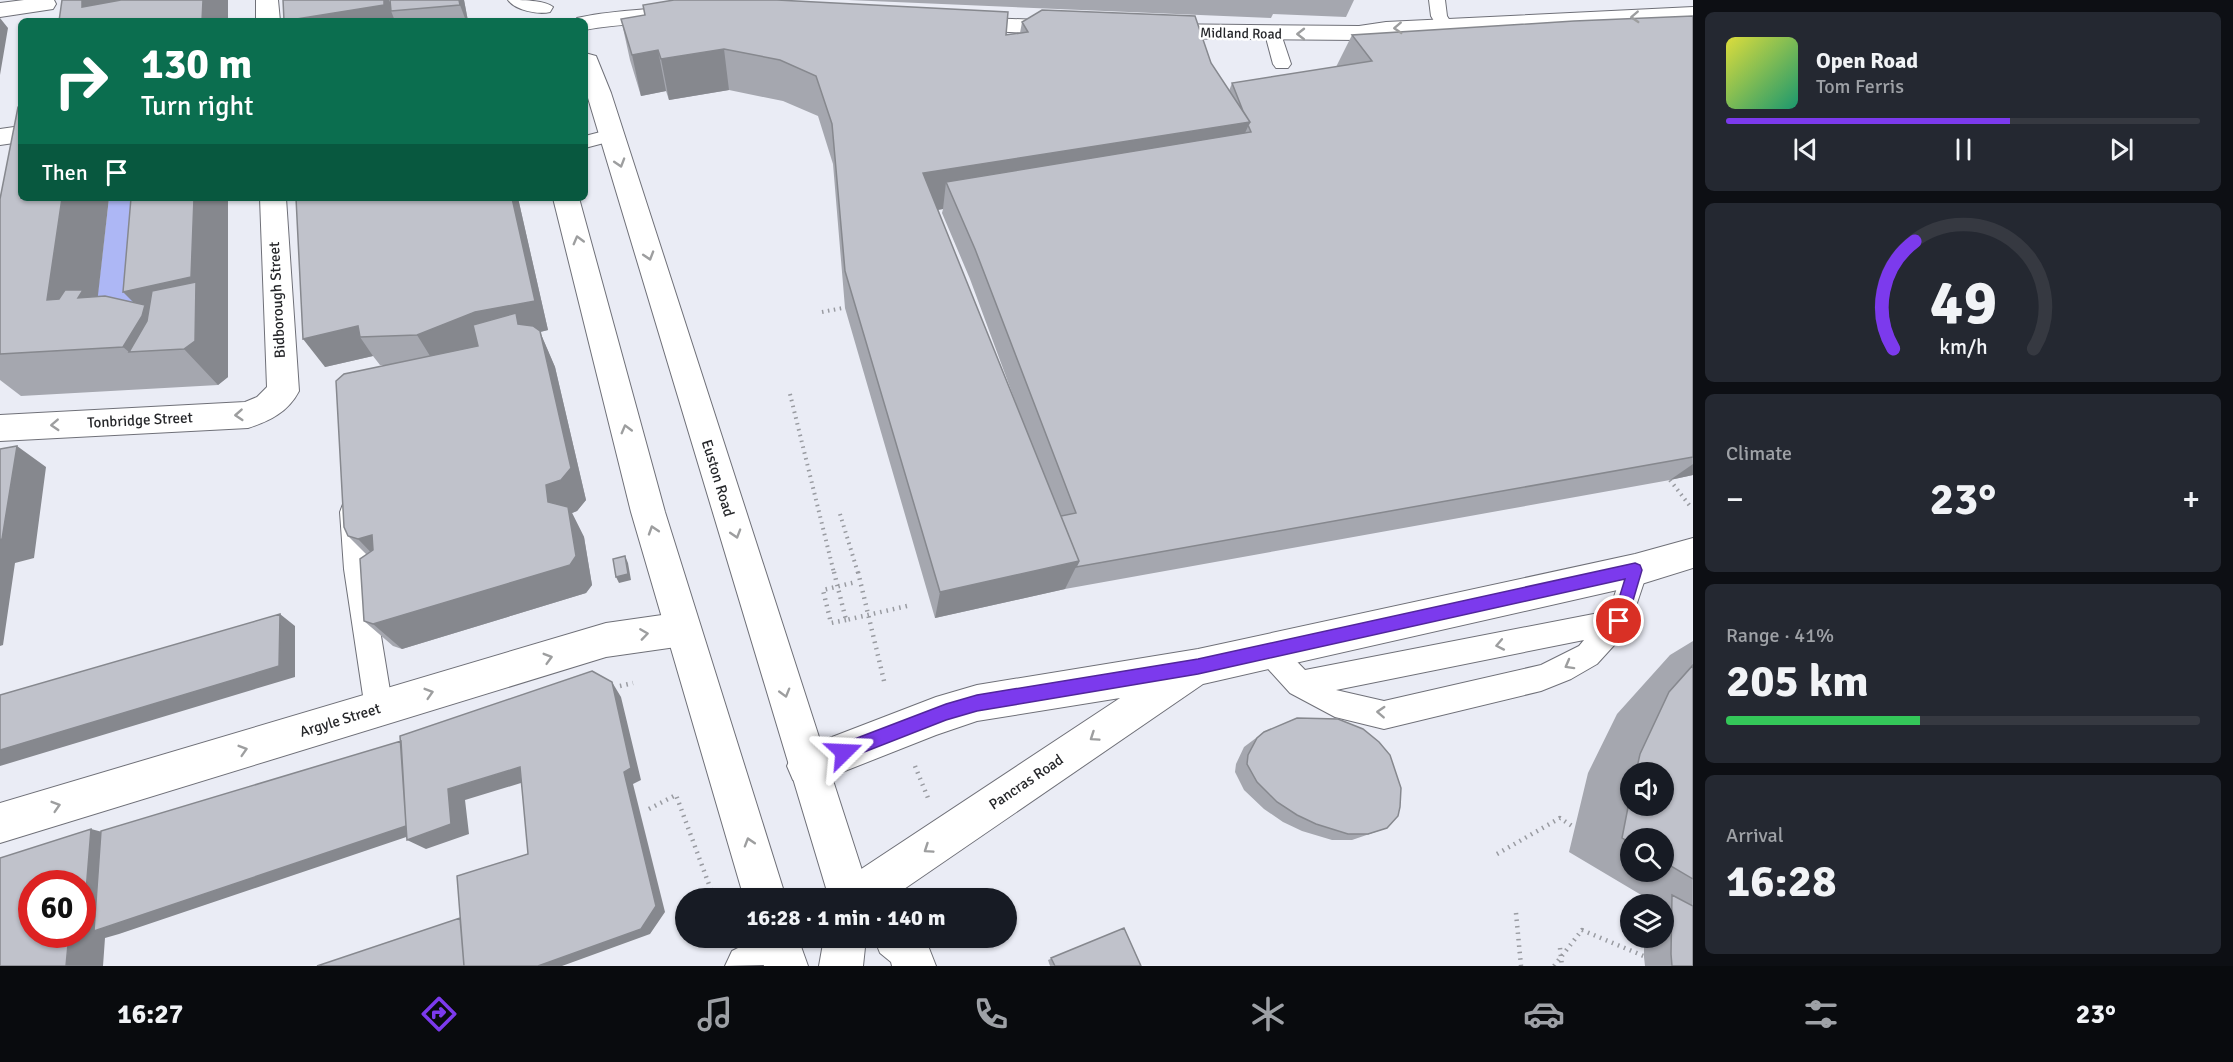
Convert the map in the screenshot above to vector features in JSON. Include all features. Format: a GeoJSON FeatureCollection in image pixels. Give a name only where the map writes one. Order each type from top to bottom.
{"type":"FeatureCollection","features":[{"type":"Feature","properties":{"kind":"main road"},"geometry":{"type":"LineString","coordinates":[[267,0],[268,18]]}},
{"type":"Feature","properties":{"kind":"main road"},"geometry":{"type":"LineString","coordinates":[[519,0],[546,9]]}},
{"type":"Feature","properties":{"kind":"main road"},"geometry":{"type":"LineString","coordinates":[[0,10],[45,8]]}},
{"type":"Feature","properties":{"kind":"main road"},"geometry":{"type":"LineString","coordinates":[[588,22],[616,17],[700,11]]}},
{"type":"Feature","properties":{"kind":"main road","name":"Midland Road"},"geometry":{"type":"LineString","coordinates":[[1133,31],[1273,34],[1372,40],[1386,29],[1693,14]]}},
{"type":"Feature","properties":{"kind":"main road"},"geometry":{"type":"LineString","coordinates":[[938,23],[1088,29]]}},
{"type":"Feature","properties":{"kind":"main road","name":"Euston Road"},"geometry":{"type":"LineString","coordinates":[[588,61],[598,138],[847,888]]}},
{"type":"Feature","properties":{"kind":"main road"},"geometry":{"type":"LineString","coordinates":[[0,137],[18,146]]}},
{"type":"Feature","properties":{"kind":"main road","name":"Bidborough Street"},"geometry":{"type":"LineString","coordinates":[[273,201],[283,391],[276,400]]}},
{"type":"Feature","properties":{"kind":"main road"},"geometry":{"type":"LineString","coordinates":[[567,201],[648,512],[762,888]]}},
{"type":"Feature","properties":{"kind":"main road","name":"Tonbridge Street"},"geometry":{"type":"LineString","coordinates":[[0,428],[248,415],[276,400]]}},
{"type":"Feature","properties":{"kind":"main road","name":"Pancras Road"},"geometry":{"type":"LineString","coordinates":[[807,766],[946,712],[977,703],[1198,667],[1635,570],[1693,554]]}},
{"type":"Feature","properties":{"kind":"main road","name":"Argyle Street"},"geometry":{"type":"LineString","coordinates":[[0,823],[606,640],[683,629]]}},
{"type":"Feature","properties":{"kind":"main road","name":"Pancras Road"},"geometry":{"type":"LineString","coordinates":[[870,888],[1198,667]]}},
{"type":"Feature","properties":{"kind":"main road"},"geometry":{"type":"LineString","coordinates":[[841,966],[844,948]]}},
{"type":"Feature","properties":{"kind":"main road"},"geometry":{"type":"LineString","coordinates":[[908,948],[914,966]]}},
{"type":"Feature","properties":{"kind":"lane"},"geometry":{"type":"LineString","coordinates":[[1437,0],[1439,16],[1446,27]]}},
{"type":"Feature","properties":{"kind":"lane"},"geometry":{"type":"LineString","coordinates":[[1273,34],[1282,64]]}},
{"type":"Feature","properties":{"kind":"lane"},"geometry":{"type":"LineString","coordinates":[[352,486],[357,568],[379,709]]}},
{"type":"Feature","properties":{"kind":"lane"},"geometry":{"type":"LineString","coordinates":[[1269,651],[1300,684],[1335,704],[1384,715],[1541,678],[1588,655],[1619,621],[1635,570]]}},
{"type":"Feature","properties":{"kind":"lane"},"geometry":{"type":"LineString","coordinates":[[1300,684],[1619,621]]}},
{"type":"Feature","properties":{"kind":"path"},"geometry":{"type":"LineString","coordinates":[[822,312],[859,305]]}},
{"type":"Feature","properties":{"kind":"path"},"geometry":{"type":"LineString","coordinates":[[790,394],[846,620]]}},
{"type":"Feature","properties":{"kind":"path"},"geometry":{"type":"LineString","coordinates":[[1670,480],[1690,506]]}},
{"type":"Feature","properties":{"kind":"path"},"geometry":{"type":"LineString","coordinates":[[840,514],[846,528],[869,614],[885,685]]}},
{"type":"Feature","properties":{"kind":"path"},"geometry":{"type":"LineString","coordinates":[[856,582],[823,590],[831,623],[907,606]]}},
{"type":"Feature","properties":{"kind":"path"},"geometry":{"type":"LineString","coordinates":[[620,686],[633,682]]}},
{"type":"Feature","properties":{"kind":"path"},"geometry":{"type":"LineString","coordinates":[[911,757],[932,807]]}},
{"type":"Feature","properties":{"kind":"path"},"geometry":{"type":"LineString","coordinates":[[649,809],[676,795],[710,888]]}},
{"type":"Feature","properties":{"kind":"path"},"geometry":{"type":"LineString","coordinates":[[1497,854],[1560,818],[1575,828]]}},
{"type":"Feature","properties":{"kind":"path"},"geometry":{"type":"LineString","coordinates":[[1516,914],[1521,966]]}},
{"type":"Feature","properties":{"kind":"path"},"geometry":{"type":"LineString","coordinates":[[1554,966],[1582,930],[1653,959]]}},
{"type":"Feature","properties":{"kind":"path"},"geometry":{"type":"LineString","coordinates":[[1560,948],[1562,966]]}},
{"type":"Feature","properties":{"kind":"shaded area"},"geometry":{"type":"Polygon","coordinates":[[[109,201],[171,201],[164,334],[92,342],[109,201]]]}},
{"type":"Feature","properties":{"kind":"building"},"geometry":{"type":"Polygon","coordinates":[[[62,0],[82,0],[82,7],[121,0],[203,0],[202,18],[59,18],[62,0]]]}},
{"type":"Feature","properties":{"kind":"building"},"geometry":{"type":"Polygon","coordinates":[[[283,0],[384,0],[384,5],[303,18],[284,18],[283,0]]]}},
{"type":"Feature","properties":{"kind":"building"},"geometry":{"type":"Polygon","coordinates":[[[390,0],[459,0],[460,5],[391,11],[390,0]]]}},
{"type":"Feature","properties":{"kind":"building"},"geometry":{"type":"Polygon","coordinates":[[[674,0],[777,0],[1008,12],[1006,35],[1028,32],[1022,22],[1042,10],[1195,16],[1211,63],[1250,122],[923,173],[1079,561],[940,592],[845,271],[832,124],[816,76],[780,60],[724,49],[661,59],[658,50],[632,55],[621,19],[645,15],[643,5],[674,0]]]}},
{"type":"Feature","properties":{"kind":"building"},"geometry":{"type":"Polygon","coordinates":[[[1693,16],[1693,457],[1076,567],[1079,561],[1061,516],[1076,513],[975,249],[946,182],[1251,132],[1248,125],[1250,122],[1232,83],[1372,61],[1352,35],[1693,16]]]}},
{"type":"Feature","properties":{"kind":"building"},"geometry":{"type":"Polygon","coordinates":[[[18,107],[18,201],[62,201],[47,300],[59,299],[65,290],[83,290],[78,298],[105,296],[145,305],[142,316],[123,347],[0,354],[0,199],[18,107]]]}},
{"type":"Feature","properties":{"kind":"building"},"geometry":{"type":"Polygon","coordinates":[[[131,201],[194,201],[191,277],[123,292],[131,201]]]}},
{"type":"Feature","properties":{"kind":"building"},"geometry":{"type":"Polygon","coordinates":[[[296,201],[513,201],[535,301],[475,312],[417,335],[360,337],[358,326],[303,339],[296,201]]]}},
{"type":"Feature","properties":{"kind":"building"},"geometry":{"type":"Polygon","coordinates":[[[196,282],[195,341],[184,349],[129,352],[147,321],[152,291],[196,282]]]}},
{"type":"Feature","properties":{"kind":"building"},"geometry":{"type":"Polygon","coordinates":[[[516,313],[518,324],[533,326],[540,331],[571,468],[561,480],[546,485],[548,502],[568,507],[576,556],[570,565],[373,624],[364,621],[360,559],[373,550],[372,535],[358,539],[348,536],[344,527],[336,381],[344,374],[478,346],[473,325],[516,313]]]}},
{"type":"Feature","properties":{"kind":"building"},"geometry":{"type":"Polygon","coordinates":[[[17,446],[2,539],[0,540],[0,449],[17,446]]]}},
{"type":"Feature","properties":{"kind":"building"},"geometry":{"type":"Polygon","coordinates":[[[625,556],[628,574],[616,577],[613,559],[625,556]]]}},
{"type":"Feature","properties":{"kind":"building"},"geometry":{"type":"Polygon","coordinates":[[[280,614],[279,666],[0,750],[0,695],[280,614]]]}},
{"type":"Feature","properties":{"kind":"building"},"geometry":{"type":"Polygon","coordinates":[[[1693,665],[1693,879],[1674,868],[1674,828],[1624,828],[1626,816],[1674,816],[1674,762],[1638,762],[1669,692],[1693,665]]]}},
{"type":"Feature","properties":{"kind":"building"},"geometry":{"type":"Polygon","coordinates":[[[592,671],[612,682],[631,768],[624,772],[656,906],[641,929],[538,966],[464,966],[457,876],[528,854],[520,767],[448,789],[451,824],[407,840],[400,736],[592,671]]]}},
{"type":"Feature","properties":{"kind":"building"},"geometry":{"type":"Polygon","coordinates":[[[1297,718],[1338,719],[1363,729],[1390,755],[1401,788],[1398,816],[1387,828],[1368,834],[1348,834],[1316,824],[1277,802],[1257,782],[1247,764],[1248,755],[1257,738],[1264,732],[1297,718]]]}},
{"type":"Feature","properties":{"kind":"building"},"geometry":{"type":"Polygon","coordinates":[[[401,741],[406,826],[96,930],[101,831],[401,741]]]}},
{"type":"Feature","properties":{"kind":"building"},"geometry":{"type":"Polygon","coordinates":[[[91,829],[88,870],[18,870],[18,948],[68,948],[66,966],[0,966],[0,858],[91,829]]]}},
{"type":"Feature","properties":{"kind":"building"},"geometry":{"type":"Polygon","coordinates":[[[1674,896],[1693,906],[1693,966],[1672,966],[1671,948],[1674,948],[1674,896]]]}},
{"type":"Feature","properties":{"kind":"building"},"geometry":{"type":"Polygon","coordinates":[[[460,918],[464,966],[317,966],[460,918]]]}},
{"type":"Feature","properties":{"kind":"building"},"geometry":{"type":"Polygon","coordinates":[[[1124,928],[1141,966],[1055,966],[1051,958],[1124,928]]]}},
{"type":"Feature","properties":{"kind":"route"},"geometry":{"type":"LineString","coordinates":[[844,752],[946,712],[990,700],[1198,667],[1635,570],[1619,621]]}}]}
